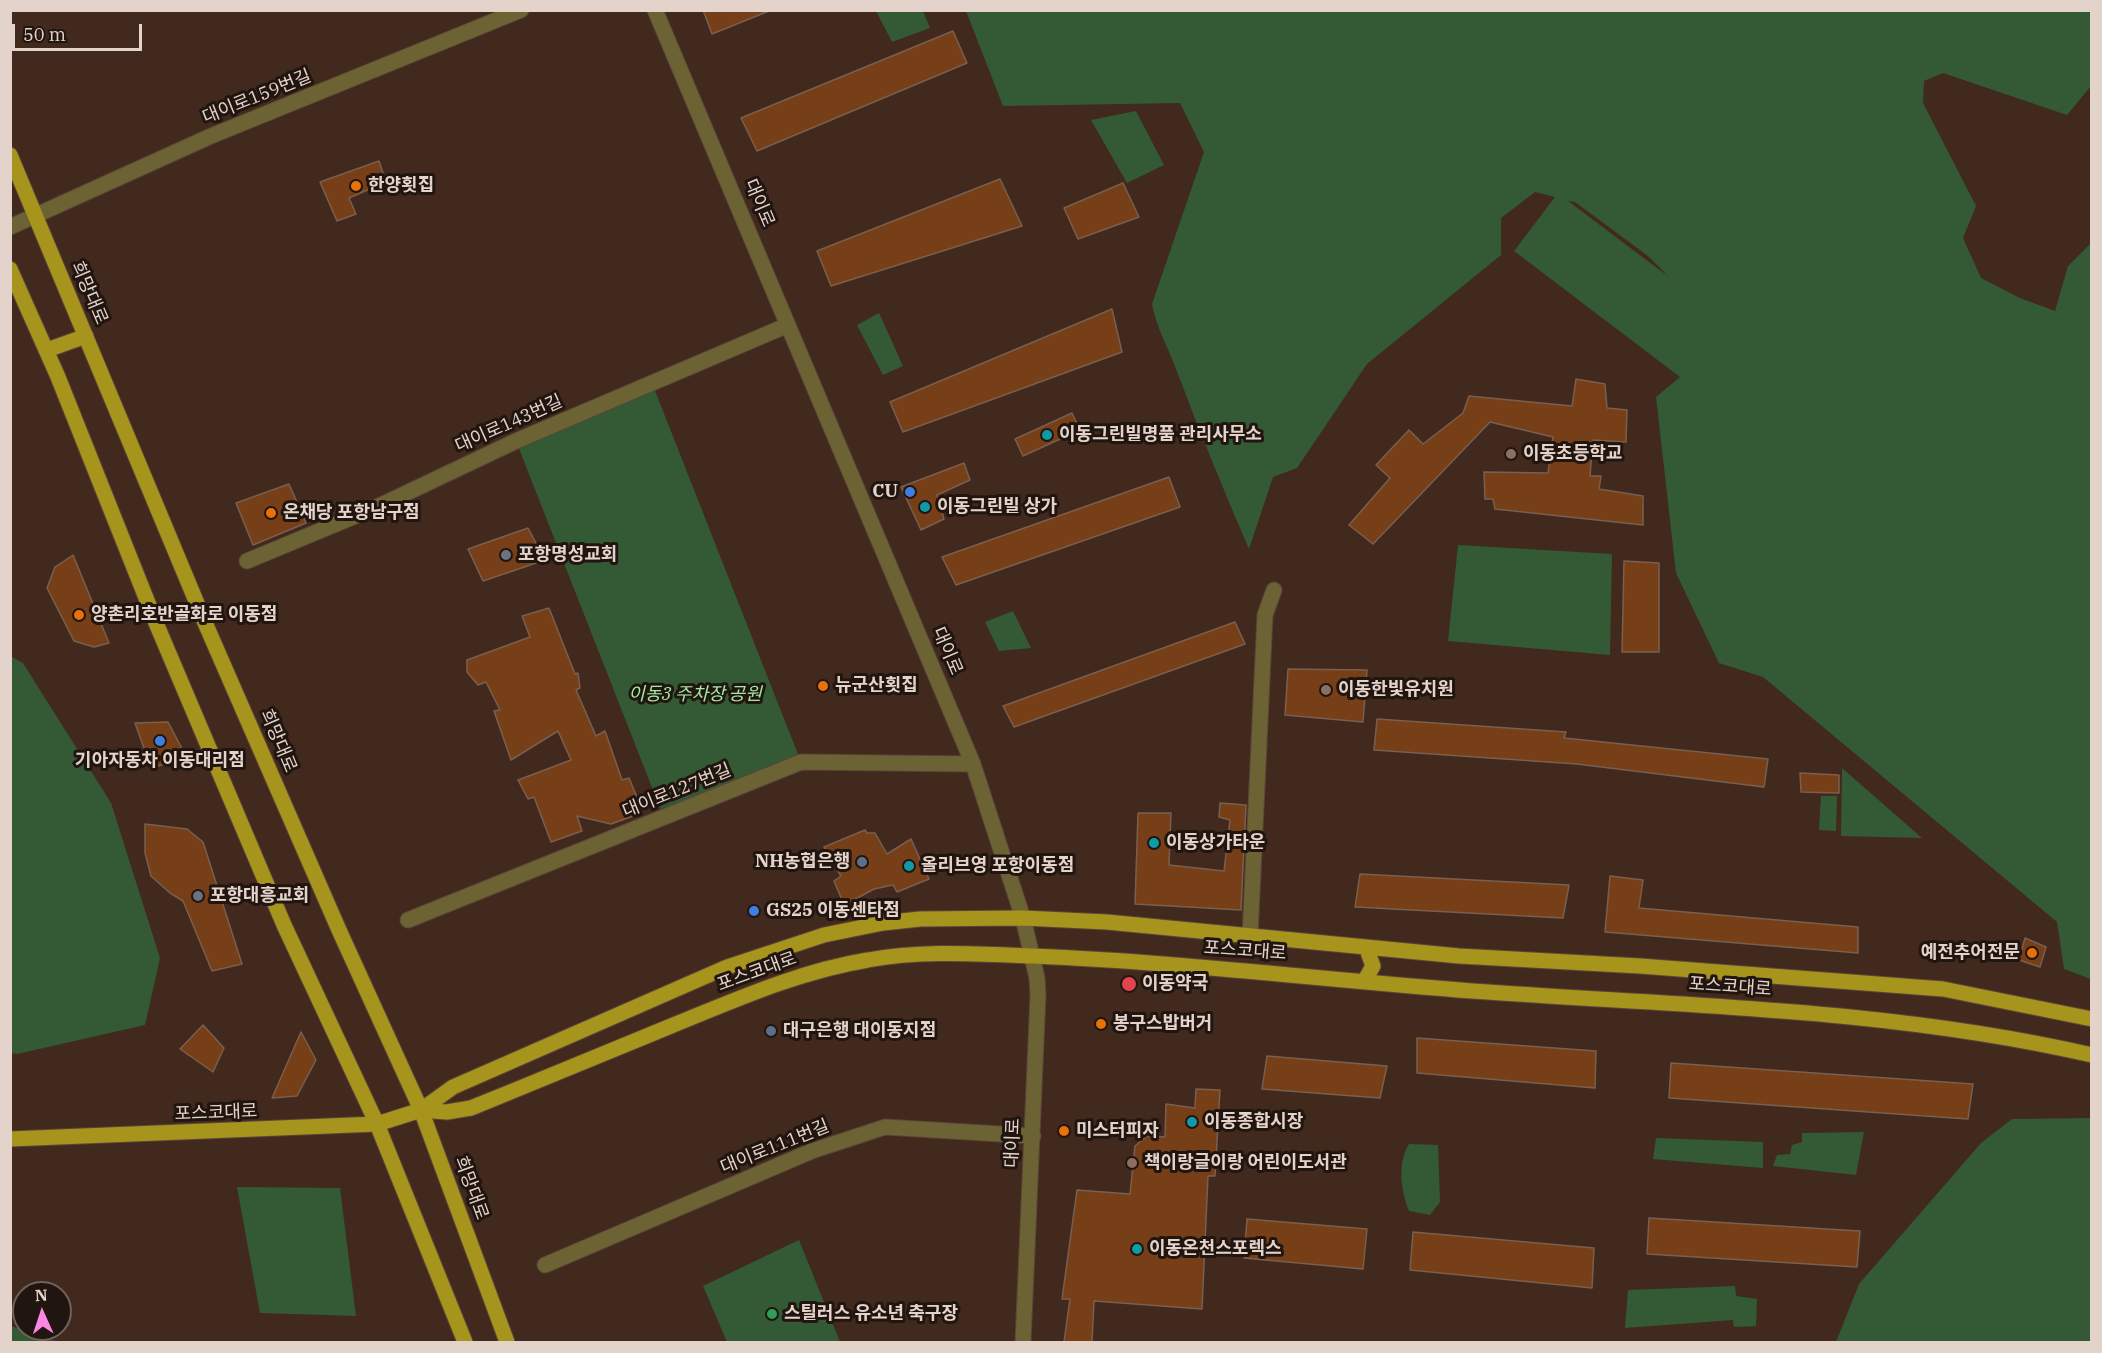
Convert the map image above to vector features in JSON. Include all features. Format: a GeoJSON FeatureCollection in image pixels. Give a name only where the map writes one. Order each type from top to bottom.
{"type":"FeatureCollection","features":[{"type":"Feature","properties":{"kind":"main road","name":"희망대로"},"geometry":{"type":"LineString","coordinates":[[10,155],[206,625],[421,1110],[507,1342]]}},
{"type":"Feature","properties":{"kind":"main road"},"geometry":{"type":"LineString","coordinates":[[10,269],[47,350],[160,634],[280,915],[377,1124],[465,1342]]}},
{"type":"Feature","properties":{"kind":"main road"},"geometry":{"type":"LineString","coordinates":[[47,350],[86,336]]}},
{"type":"Feature","properties":{"kind":"main road","name":"포스코대로"},"geometry":{"type":"LineString","coordinates":[[10,1140],[377,1124],[421,1110],[453,1087],[694,981],[787,946],[883,923],[920,919],[1023,918],[1201,929],[1250,936],[1459,956],[1640,966],[1942,989],[2091,1019]]}},
{"type":"Feature","properties":{"kind":"main road"},"geometry":{"type":"LineString","coordinates":[[1365,980],[1373,966],[1366,947]]}},
{"type":"Feature","properties":{"kind":"main road","name":"포스코대로"},"geometry":{"type":"LineString","coordinates":[[421,1110],[447,1112],[471,1108],[740,998],[825,969],[868,959],[910,955],[1099,959],[1365,980],[1472,991],[1812,1012],[1946,1026],[2030,1040],[2091,1054]]}},
{"type":"Feature","properties":{"kind":"street","name":"대이로159번길"},"geometry":{"type":"LineString","coordinates":[[10,227],[211,136],[522,10]]}},
{"type":"Feature","properties":{"kind":"street","name":"대이로"},"geometry":{"type":"LineString","coordinates":[[655,10],[973,764],[1023,918],[1038,995],[1023,1342]]}},
{"type":"Feature","properties":{"kind":"street","name":"대이로143번길"},"geometry":{"type":"LineString","coordinates":[[247,561],[377,507],[516,441],[788,325]]}},
{"type":"Feature","properties":{"kind":"street","name":"포스코대로"},"geometry":{"type":"LineString","coordinates":[[1250,936],[1265,615],[1274,590]]}},
{"type":"Feature","properties":{"kind":"street","name":"대이로127번길"},"geometry":{"type":"LineString","coordinates":[[408,920],[801,762],[973,764]]}},
{"type":"Feature","properties":{"kind":"street","name":"대이로111번길"},"geometry":{"type":"LineString","coordinates":[[545,1265],[812,1151],[885,1126],[1033,1136]]}},
{"type":"Feature","properties":{"kind":"green space"},"geometry":{"type":"Polygon","coordinates":[[[876,11],[923,11],[930,28],[892,42],[876,11]]]}},
{"type":"Feature","properties":{"kind":"green space"},"geometry":{"type":"Polygon","coordinates":[[[966,11],[2091,11],[2091,86],[2067,115],[1943,73],[1924,81],[1923,103],[1976,206],[1963,238],[1981,278],[2020,298],[2055,311],[2068,266],[2091,243],[2091,979],[2064,969],[2057,922],[1763,677],[1719,663],[1676,573],[1656,397],[1680,377],[1514,251],[1555,197],[1535,192],[1501,218],[1501,255],[1367,364],[1297,468],[1273,477],[1249,549],[1159,329],[1152,304],[1204,152],[1180,103],[1003,106],[966,11]],[[1568,201],[1669,277],[1648,256],[1575,202],[1568,201]]]}},
{"type":"Feature","properties":{"kind":"green space"},"geometry":{"type":"Polygon","coordinates":[[[1136,111],[1164,165],[1127,183],[1091,120],[1136,111]]]}},
{"type":"Feature","properties":{"kind":"green space"},"geometry":{"type":"Polygon","coordinates":[[[879,313],[903,366],[883,375],[857,325],[879,313]]]}},
{"type":"Feature","properties":{"kind":"green space","name":"이동3 주차장 공원"},"geometry":{"type":"Polygon","coordinates":[[[652,383],[801,762],[664,818],[516,441],[652,383]]]}},
{"type":"Feature","properties":{"kind":"green space"},"geometry":{"type":"Polygon","coordinates":[[[1458,545],[1612,554],[1610,655],[1448,641],[1458,545]]]}},
{"type":"Feature","properties":{"kind":"green space"},"geometry":{"type":"Polygon","coordinates":[[[1013,611],[1031,648],[999,651],[985,622],[1013,611]]]}},
{"type":"Feature","properties":{"kind":"green space"},"geometry":{"type":"Polygon","coordinates":[[[10,656],[23,663],[111,803],[160,958],[145,1025],[17,1054],[10,1053],[10,656]]]}},
{"type":"Feature","properties":{"kind":"green space"},"geometry":{"type":"Polygon","coordinates":[[[1842,768],[1922,838],[1841,836],[1842,768]]]}},
{"type":"Feature","properties":{"kind":"green space"},"geometry":{"type":"Polygon","coordinates":[[[1821,796],[1837,796],[1836,831],[1819,830],[1821,796]]]}},
{"type":"Feature","properties":{"kind":"green space"},"geometry":{"type":"Polygon","coordinates":[[[2091,1118],[2091,1342],[1836,1342],[1859,1284],[1981,1143],[2012,1119],[2091,1118]]]}},
{"type":"Feature","properties":{"kind":"green space"},"geometry":{"type":"Polygon","coordinates":[[[1864,1132],[1856,1175],[1773,1166],[1777,1155],[1790,1154],[1792,1145],[1802,1142],[1802,1133],[1864,1132]]]}},
{"type":"Feature","properties":{"kind":"green space"},"geometry":{"type":"Polygon","coordinates":[[[1656,1138],[1763,1142],[1763,1168],[1653,1159],[1656,1138]]]}},
{"type":"Feature","properties":{"kind":"green space"},"geometry":{"type":"Polygon","coordinates":[[[1409,1144],[1438,1145],[1440,1202],[1430,1215],[1409,1211],[1406,1203],[1402,1186],[1402,1168],[1409,1144]]]}},
{"type":"Feature","properties":{"kind":"green space"},"geometry":{"type":"Polygon","coordinates":[[[237,1187],[340,1188],[356,1316],[260,1313],[237,1187]]]}},
{"type":"Feature","properties":{"kind":"green space","name":"스틸러스 유소년 축구장"},"geometry":{"type":"Polygon","coordinates":[[[799,1240],[840,1342],[727,1342],[703,1286],[799,1240]]]}},
{"type":"Feature","properties":{"kind":"green space"},"geometry":{"type":"Polygon","coordinates":[[[1735,1286],[1736,1296],[1757,1299],[1756,1326],[1734,1327],[1733,1320],[1625,1328],[1628,1290],[1735,1286]]]}},
{"type":"Feature","properties":{"kind":"green space"},"geometry":{"type":"Polygon","coordinates":[[[10,1326],[12,1326],[12,1341],[59,1342],[11,1342],[10,1326]]]}},
{"type":"Feature","properties":{"kind":"building"},"geometry":{"type":"Polygon","coordinates":[[[703,10],[769,10],[769,11],[712,34],[703,10]]]}},
{"type":"Feature","properties":{"kind":"building"},"geometry":{"type":"Polygon","coordinates":[[[953,31],[967,63],[757,151],[741,118],[953,31]]]}},
{"type":"Feature","properties":{"kind":"building"},"geometry":{"type":"Polygon","coordinates":[[[379,161],[386,182],[349,198],[356,214],[337,221],[320,182],[379,161]]]}},
{"type":"Feature","properties":{"kind":"building"},"geometry":{"type":"Polygon","coordinates":[[[1000,179],[1022,226],[831,286],[817,251],[1000,179]]]}},
{"type":"Feature","properties":{"kind":"building"},"geometry":{"type":"Polygon","coordinates":[[[1123,183],[1139,217],[1078,239],[1064,208],[1123,183]]]}},
{"type":"Feature","properties":{"kind":"building"},"geometry":{"type":"Polygon","coordinates":[[[1112,309],[1122,352],[903,432],[890,402],[1112,309]]]}},
{"type":"Feature","properties":{"kind":"building"},"geometry":{"type":"Polygon","coordinates":[[[1576,379],[1605,384],[1607,408],[1627,410],[1626,442],[1593,440],[1590,476],[1601,476],[1599,489],[1643,496],[1643,525],[1495,509],[1493,499],[1485,499],[1484,472],[1548,473],[1553,437],[1490,422],[1373,544],[1349,525],[1390,478],[1376,465],[1409,430],[1423,444],[1463,413],[1469,396],[1572,406],[1576,379]]]}},
{"type":"Feature","properties":{"kind":"building","name":"이동그린빌명품 관리사무소"},"geometry":{"type":"Polygon","coordinates":[[[1072,413],[1080,430],[1023,456],[1015,439],[1072,413]]]}},
{"type":"Feature","properties":{"kind":"building","name":"이동그린빌 상가"},"geometry":{"type":"Polygon","coordinates":[[[964,463],[970,480],[937,495],[944,519],[921,530],[901,487],[964,463]]]}},
{"type":"Feature","properties":{"kind":"building"},"geometry":{"type":"Polygon","coordinates":[[[1169,477],[1180,507],[956,585],[942,557],[1169,477]]]}},
{"type":"Feature","properties":{"kind":"building","name":"온채당 포항남구점"},"geometry":{"type":"Polygon","coordinates":[[[289,484],[306,523],[253,545],[236,503],[289,484]]]}},
{"type":"Feature","properties":{"kind":"building","name":"포항명성교회"},"geometry":{"type":"Polygon","coordinates":[[[528,528],[545,560],[483,581],[468,549],[528,528]]]}},
{"type":"Feature","properties":{"kind":"building","name":"양촌리호반골화로 이동점"},"geometry":{"type":"Polygon","coordinates":[[[73,555],[109,643],[94,647],[74,641],[47,588],[55,567],[73,555]]]}},
{"type":"Feature","properties":{"kind":"building"},"geometry":{"type":"Polygon","coordinates":[[[1624,561],[1659,563],[1659,652],[1622,652],[1624,561]]]}},
{"type":"Feature","properties":{"kind":"building"},"geometry":{"type":"Polygon","coordinates":[[[549,608],[575,674],[578,673],[580,688],[576,690],[596,736],[605,731],[622,780],[629,778],[641,807],[636,815],[611,824],[577,816],[582,831],[551,842],[534,797],[528,799],[518,780],[571,760],[558,731],[511,760],[494,711],[500,710],[486,682],[478,685],[467,672],[467,660],[530,637],[522,616],[549,608]]]}},
{"type":"Feature","properties":{"kind":"building"},"geometry":{"type":"Polygon","coordinates":[[[1235,622],[1245,644],[1014,727],[1003,706],[1235,622]]]}},
{"type":"Feature","properties":{"kind":"building","name":"이동한빛유치원"},"geometry":{"type":"Polygon","coordinates":[[[1288,669],[1367,670],[1363,722],[1285,715],[1288,669]]]}},
{"type":"Feature","properties":{"kind":"building"},"geometry":{"type":"Polygon","coordinates":[[[1377,719],[1566,732],[1564,738],[1768,759],[1764,787],[1577,764],[1374,750],[1377,719]]]}},
{"type":"Feature","properties":{"kind":"building","name":"기아자동차 이동대리점"},"geometry":{"type":"Polygon","coordinates":[[[168,722],[187,758],[151,768],[135,723],[168,722]]]}},
{"type":"Feature","properties":{"kind":"building"},"geometry":{"type":"Polygon","coordinates":[[[1800,773],[1839,775],[1839,793],[1801,792],[1800,773]]]}},
{"type":"Feature","properties":{"kind":"building","name":"이동상가타운"},"geometry":{"type":"Polygon","coordinates":[[[1220,803],[1246,805],[1241,910],[1135,904],[1138,813],[1171,813],[1169,865],[1224,871],[1230,820],[1219,817],[1220,803]]]}},
{"type":"Feature","properties":{"kind":"building","name":"포항대흥교회"},"geometry":{"type":"Polygon","coordinates":[[[145,824],[187,829],[203,842],[242,964],[212,971],[183,901],[151,876],[145,853],[145,824]]]}},
{"type":"Feature","properties":{"kind":"building","name":"NH농협은행"},"geometry":{"type":"Polygon","coordinates":[[[865,830],[867,833],[875,833],[887,854],[911,839],[929,879],[897,892],[893,885],[874,889],[850,902],[842,900],[834,881],[841,876],[824,847],[865,830]]]}},
{"type":"Feature","properties":{"kind":"building"},"geometry":{"type":"Polygon","coordinates":[[[1360,874],[1569,885],[1563,918],[1355,907],[1360,874]]]}},
{"type":"Feature","properties":{"kind":"building"},"geometry":{"type":"Polygon","coordinates":[[[1610,876],[1643,880],[1639,908],[1858,927],[1858,953],[1605,932],[1610,876]]]}},
{"type":"Feature","properties":{"kind":"building","name":"예전추어전문"},"geometry":{"type":"Polygon","coordinates":[[[2025,938],[2046,947],[2040,967],[2019,960],[2025,938]]]}},
{"type":"Feature","properties":{"kind":"building"},"geometry":{"type":"Polygon","coordinates":[[[203,1025],[224,1048],[213,1072],[180,1049],[203,1025]]]}},
{"type":"Feature","properties":{"kind":"building"},"geometry":{"type":"Polygon","coordinates":[[[301,1032],[316,1060],[297,1096],[272,1098],[301,1032]]]}},
{"type":"Feature","properties":{"kind":"building"},"geometry":{"type":"Polygon","coordinates":[[[1417,1038],[1596,1051],[1595,1088],[1417,1073],[1417,1038]]]}},
{"type":"Feature","properties":{"kind":"building"},"geometry":{"type":"Polygon","coordinates":[[[1267,1056],[1387,1066],[1380,1098],[1262,1089],[1267,1056]]]}},
{"type":"Feature","properties":{"kind":"building"},"geometry":{"type":"Polygon","coordinates":[[[1671,1063],[1973,1084],[1968,1119],[1669,1098],[1671,1063]]]}},
{"type":"Feature","properties":{"kind":"building","name":"이동온천스포렉스"},"geometry":{"type":"Polygon","coordinates":[[[1196,1089],[1220,1090],[1215,1176],[1208,1176],[1202,1309],[1094,1301],[1092,1342],[1064,1342],[1070,1299],[1062,1299],[1077,1190],[1130,1194],[1135,1146],[1147,1136],[1165,1137],[1166,1104],[1195,1108],[1196,1089]]]}},
{"type":"Feature","properties":{"kind":"building"},"geometry":{"type":"Polygon","coordinates":[[[1649,1218],[1860,1231],[1857,1267],[1647,1254],[1649,1218]]]}},
{"type":"Feature","properties":{"kind":"building"},"geometry":{"type":"Polygon","coordinates":[[[1247,1219],[1367,1229],[1363,1269],[1244,1258],[1247,1219]]]}},
{"type":"Feature","properties":{"kind":"building"},"geometry":{"type":"Polygon","coordinates":[[[1413,1232],[1594,1248],[1592,1288],[1410,1270],[1413,1232]]]}},
{"type":"Feature","properties":{"kind":"place","name":"한양횟집"},"geometry":{"type":"Point","coordinates":[356,186]}},
{"type":"Feature","properties":{"kind":"place","name":"이동그린빌명품 관리사무소"},"geometry":{"type":"Point","coordinates":[1047,435]}},
{"type":"Feature","properties":{"kind":"place","name":"이동초등학교"},"geometry":{"type":"Point","coordinates":[1511,454]}},
{"type":"Feature","properties":{"kind":"place","name":"CU"},"geometry":{"type":"Point","coordinates":[910,492]}},
{"type":"Feature","properties":{"kind":"place","name":"이동그린빌 상가"},"geometry":{"type":"Point","coordinates":[925,507]}},
{"type":"Feature","properties":{"kind":"place","name":"온채당 포항남구점"},"geometry":{"type":"Point","coordinates":[271,513]}},
{"type":"Feature","properties":{"kind":"place","name":"포항명성교회"},"geometry":{"type":"Point","coordinates":[506,555]}},
{"type":"Feature","properties":{"kind":"place","name":"양촌리호반골화로 이동점"},"geometry":{"type":"Point","coordinates":[79,615]}},
{"type":"Feature","properties":{"kind":"place","name":"뉴군산횟집"},"geometry":{"type":"Point","coordinates":[823,686]}},
{"type":"Feature","properties":{"kind":"place","name":"이동한빛유치원"},"geometry":{"type":"Point","coordinates":[1326,690]}},
{"type":"Feature","properties":{"kind":"place","name":"기아자동차 이동대리점"},"geometry":{"type":"Point","coordinates":[160,741]}},
{"type":"Feature","properties":{"kind":"place","name":"이동상가타운"},"geometry":{"type":"Point","coordinates":[1154,843]}},
{"type":"Feature","properties":{"kind":"place","name":"NH농협은행"},"geometry":{"type":"Point","coordinates":[862,862]}},
{"type":"Feature","properties":{"kind":"place","name":"올리브영 포항이동점"},"geometry":{"type":"Point","coordinates":[909,866]}},
{"type":"Feature","properties":{"kind":"place","name":"포항대흥교회"},"geometry":{"type":"Point","coordinates":[198,896]}},
{"type":"Feature","properties":{"kind":"place","name":"GS25 이동센타점"},"geometry":{"type":"Point","coordinates":[754,911]}},
{"type":"Feature","properties":{"kind":"place","name":"예전추어전문"},"geometry":{"type":"Point","coordinates":[2032,953]}},
{"type":"Feature","properties":{"kind":"place","name":"이동약국"},"geometry":{"type":"Point","coordinates":[1129,984]}},
{"type":"Feature","properties":{"kind":"place","name":"봉구스밥버거"},"geometry":{"type":"Point","coordinates":[1101,1024]}},
{"type":"Feature","properties":{"kind":"place","name":"대구은행 대이동지점"},"geometry":{"type":"Point","coordinates":[771,1031]}},
{"type":"Feature","properties":{"kind":"place","name":"이동종합시장"},"geometry":{"type":"Point","coordinates":[1192,1122]}},
{"type":"Feature","properties":{"kind":"place","name":"미스터피자"},"geometry":{"type":"Point","coordinates":[1064,1131]}},
{"type":"Feature","properties":{"kind":"place","name":"책이랑글이랑 어린이도서관"},"geometry":{"type":"Point","coordinates":[1132,1163]}},
{"type":"Feature","properties":{"kind":"place","name":"이동온천스포렉스"},"geometry":{"type":"Point","coordinates":[1137,1249]}},
{"type":"Feature","properties":{"kind":"place","name":"스틸러스 유소년 축구장"},"geometry":{"type":"Point","coordinates":[772,1314]}}]}
